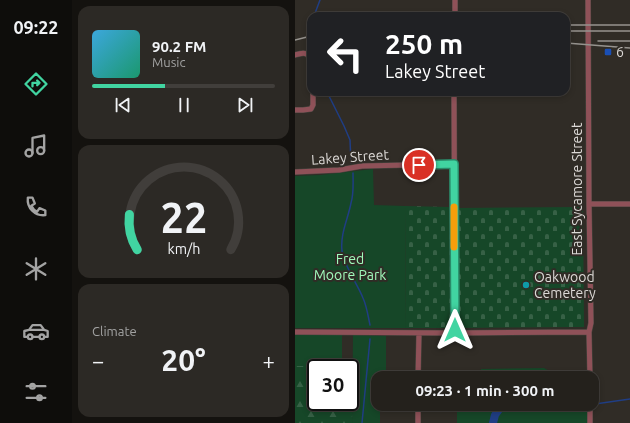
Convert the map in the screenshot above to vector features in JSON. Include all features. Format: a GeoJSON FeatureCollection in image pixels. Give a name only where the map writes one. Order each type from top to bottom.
{"type":"FeatureCollection","features":[{"type":"Feature","properties":{"kind":"street"},"geometry":{"type":"LineString","coordinates":[[455,0],[455,12]]}},
{"type":"Feature","properties":{"kind":"street","name":"East Sycamore Street"},"geometry":{"type":"LineString","coordinates":[[588,0],[591,323],[589,332],[590,371]]}},
{"type":"Feature","properties":{"kind":"street"},"geometry":{"type":"LineString","coordinates":[[295,54],[302,52],[307,54]]}},
{"type":"Feature","properties":{"kind":"street"},"geometry":{"type":"LineString","coordinates":[[295,110],[311,109],[313,105],[313,96]]}},
{"type":"Feature","properties":{"kind":"street"},"geometry":{"type":"LineString","coordinates":[[454,96],[455,333]]}},
{"type":"Feature","properties":{"kind":"street","name":"Lakey Street"},"geometry":{"type":"LineString","coordinates":[[295,172],[339,170],[361,166],[454,164]]}},
{"type":"Feature","properties":{"kind":"street"},"geometry":{"type":"LineString","coordinates":[[589,204],[630,204]]}},
{"type":"Feature","properties":{"kind":"street"},"geometry":{"type":"LineString","coordinates":[[295,332],[589,332]]}},
{"type":"Feature","properties":{"kind":"street"},"geometry":{"type":"LineString","coordinates":[[418,371],[419,333]]}},
{"type":"Feature","properties":{"kind":"street"},"geometry":{"type":"LineString","coordinates":[[418,411],[418,423]]}},
{"type":"Feature","properties":{"kind":"street"},"geometry":{"type":"LineString","coordinates":[[590,411],[590,423]]}},
{"type":"Feature","properties":{"kind":"green space","name":"Fred Moore Park"},"geometry":{"type":"Polygon","coordinates":[[[373,169],[374,205],[405,206],[406,328],[295,328],[295,176],[320,175],[373,169]]]}},
{"type":"Feature","properties":{"kind":"green space"},"geometry":{"type":"Polygon","coordinates":[[[405,206],[449,207],[450,326],[448,328],[406,328],[405,206]]]}},
{"type":"Feature","properties":{"kind":"green space","name":"Oakwood Cemetery"},"geometry":{"type":"Polygon","coordinates":[[[583,207],[584,327],[459,328],[458,208],[583,207]]]}},
{"type":"Feature","properties":{"kind":"green space"},"geometry":{"type":"Polygon","coordinates":[[[295,335],[342,335],[342,359],[307,359],[307,366],[295,366],[295,335]]]}},
{"type":"Feature","properties":{"kind":"green space"},"geometry":{"type":"Polygon","coordinates":[[[353,335],[386,336],[386,371],[371,371],[371,411],[380,411],[380,423],[352,423],[352,411],[359,411],[359,359],[353,359],[353,335]]]}},
{"type":"Feature","properties":{"kind":"green space"},"geometry":{"type":"Polygon","coordinates":[[[295,366],[307,366],[307,411],[352,411],[352,423],[295,423],[295,366]]]}},
{"type":"Feature","properties":{"kind":"green space"},"geometry":{"type":"Polygon","coordinates":[[[544,368],[549,371],[481,371],[481,369],[544,368]]]}},
{"type":"Feature","properties":{"kind":"green space"},"geometry":{"type":"Polygon","coordinates":[[[457,411],[587,411],[587,423],[457,423],[457,411]]]}},
{"type":"Feature","properties":{"kind":"waterway"},"geometry":{"type":"LineString","coordinates":[[316,12],[320,0]]}},
{"type":"Feature","properties":{"kind":"waterway"},"geometry":{"type":"LineString","coordinates":[[329,96],[350,140],[351,163]]}},
{"type":"Feature","properties":{"kind":"waterway"},"geometry":{"type":"LineString","coordinates":[[353,173],[353,196],[343,233],[342,251],[351,275],[364,301],[370,325]]}},
{"type":"Feature","properties":{"kind":"waterway"},"geometry":{"type":"LineString","coordinates":[[362,423],[370,339]]}},
{"type":"Feature","properties":{"kind":"waterway"},"geometry":{"type":"LineString","coordinates":[[599,403],[630,399]]}},
{"type":"Feature","properties":{"kind":"waterway"},"geometry":{"type":"LineString","coordinates":[[493,423],[498,411]]}},
{"type":"Feature","properties":{"kind":"railway"},"geometry":{"type":"LineString","coordinates":[[570,25],[630,25]]}},
{"type":"Feature","properties":{"kind":"railway"},"geometry":{"type":"LineString","coordinates":[[570,31],[630,31]]}},
{"type":"Feature","properties":{"kind":"railway"},"geometry":{"type":"LineString","coordinates":[[295,40],[307,37]]}},
{"type":"Feature","properties":{"kind":"railway"},"geometry":{"type":"LineString","coordinates":[[598,41],[630,41]]}},
{"type":"Feature","properties":{"kind":"railway"},"geometry":{"type":"LineString","coordinates":[[570,43],[630,48]]}},
{"type":"Feature","properties":{"kind":"slow traffic"},"geometry":{"type":"LineString","coordinates":[[454,207],[454,247]]}},
{"type":"Feature","properties":{"kind":"place","name":"6"},"geometry":{"type":"Point","coordinates":[608,52]}},
{"type":"Feature","properties":{"kind":"place","name":"Oakwood Cemetery"},"geometry":{"type":"Point","coordinates":[526,285]}},
{"type":"Feature","properties":{"kind":"route"},"geometry":{"type":"LineString","coordinates":[[419,165],[454,164],[455,330]]}}]}
